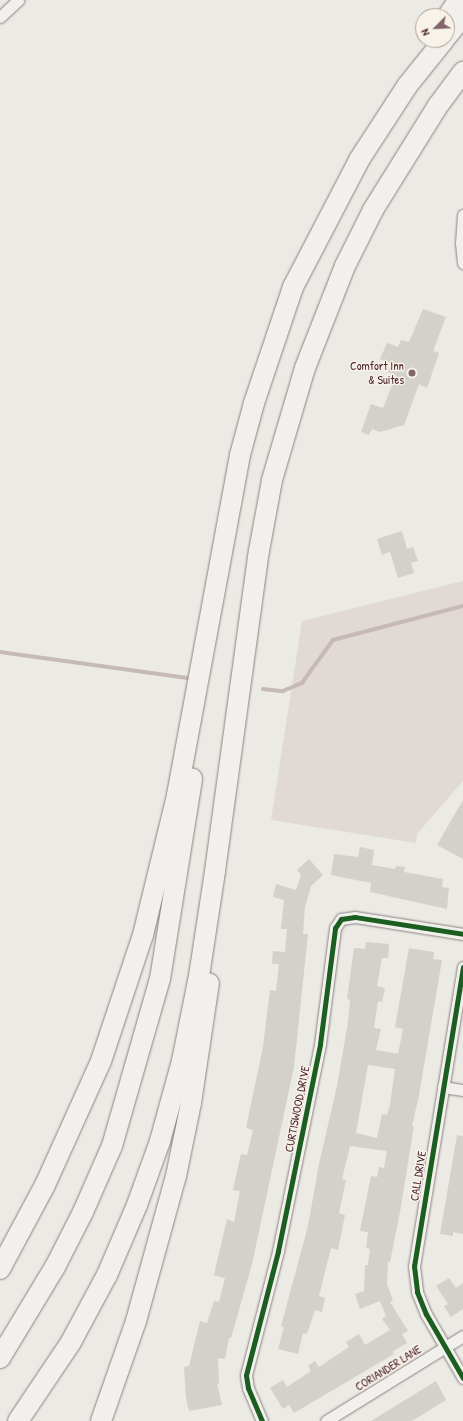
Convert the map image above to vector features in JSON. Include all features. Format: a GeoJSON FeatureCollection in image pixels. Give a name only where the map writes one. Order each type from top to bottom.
{"type":"FeatureCollection","features":[{"type":"Feature","properties":{"kind":"highway"},"geometry":{"type":"LineString","coordinates":[[455,26],[463,16]]}},
{"type":"Feature","properties":{"kind":"highway"},"geometry":{"type":"LineString","coordinates":[[0,1269],[46,1185],[102,1061],[126,989],[158,880],[240,455],[254,403],[293,287],[359,160],[407,86],[428,48]]}},
{"type":"Feature","properties":{"kind":"highway"},"geometry":{"type":"LineString","coordinates":[[407,86],[438,48]]}},
{"type":"Feature","properties":{"kind":"highway"},"geometry":{"type":"LineString","coordinates":[[18,1421],[71,1342],[107,1275],[137,1205],[160,1141],[182,1061],[199,976],[259,551],[272,480],[310,354],[345,266],[373,210],[437,106],[463,72]]}},
{"type":"Feature","properties":{"kind":"highway"},"geometry":{"type":"LineString","coordinates":[[0,1358],[20,1329],[83,1212],[112,1146],[143,1044],[160,979],[174,904],[192,779],[209,622]]}},
{"type":"Feature","properties":{"kind":"highway"},"geometry":{"type":"LineString","coordinates":[[101,1421],[136,1322],[158,1247],[192,1103],[205,1025],[238,695]]}},
{"type":"Feature","properties":{"kind":"street"},"geometry":{"type":"LineString","coordinates":[[0,17],[18,0]]}},
{"type":"Feature","properties":{"kind":"street"},"geometry":{"type":"LineString","coordinates":[[463,215],[463,263]]}},
{"type":"Feature","properties":{"kind":"street","name":"CURTISWOOD DRIVE"},"geometry":{"type":"LineString","coordinates":[[262,1421],[248,1388],[246,1375],[278,1251],[317,1059],[335,928],[342,919],[355,917],[463,934]]}},
{"type":"Feature","properties":{"kind":"street","name":"CALL DRIVE"},"geometry":{"type":"LineString","coordinates":[[463,968],[414,1266],[417,1292],[445,1348],[463,1378]]}},
{"type":"Feature","properties":{"kind":"street"},"geometry":{"type":"LineString","coordinates":[[443,1087],[463,1090]]}},
{"type":"Feature","properties":{"kind":"street","name":"CORIANDER LANE"},"geometry":{"type":"LineString","coordinates":[[326,1421],[463,1336]]}},
{"type":"Feature","properties":{"kind":"shaded area"},"geometry":{"type":"Polygon","coordinates":[[[463,581],[463,781],[417,834],[416,843],[271,820],[302,621],[463,581]]]}},
{"type":"Feature","properties":{"kind":"building","name":"Comfort Inn & Suites"},"geometry":{"type":"Polygon","coordinates":[[[423,309],[446,317],[433,351],[439,353],[427,388],[419,384],[404,425],[380,432],[372,429],[369,435],[361,432],[371,404],[383,408],[396,375],[388,372],[391,364],[380,359],[387,343],[398,347],[401,340],[409,342],[423,309]]]}},
{"type":"Feature","properties":{"kind":"building"},"geometry":{"type":"Polygon","coordinates":[[[402,531],[407,549],[413,547],[418,561],[411,563],[414,573],[398,578],[390,552],[382,555],[377,539],[402,531]]]}},
{"type":"Feature","properties":{"kind":"building"},"geometry":{"type":"Polygon","coordinates":[[[463,800],[463,859],[437,845],[463,800]]]}},
{"type":"Feature","properties":{"kind":"building"},"geometry":{"type":"Polygon","coordinates":[[[360,847],[374,850],[372,865],[395,869],[396,866],[405,867],[404,872],[443,879],[442,887],[449,888],[447,909],[370,892],[371,883],[331,875],[334,854],[358,857],[360,847]]]}},
{"type":"Feature","properties":{"kind":"building"},"geometry":{"type":"Polygon","coordinates":[[[309,859],[323,875],[311,886],[305,907],[303,934],[308,934],[294,1067],[252,1264],[231,1338],[229,1338],[225,1359],[218,1358],[219,1384],[217,1384],[222,1405],[189,1411],[186,1398],[184,1367],[189,1366],[200,1321],[207,1323],[214,1301],[219,1302],[225,1278],[214,1275],[227,1219],[234,1222],[240,1191],[233,1190],[241,1154],[247,1155],[253,1130],[246,1128],[263,1047],[270,990],[276,991],[279,964],[272,964],[273,951],[285,952],[287,929],[281,929],[284,900],[273,897],[276,884],[296,890],[301,875],[297,870],[309,859]]]}},
{"type":"Feature","properties":{"kind":"building"},"geometry":{"type":"Polygon","coordinates":[[[366,942],[389,944],[388,958],[382,958],[377,986],[385,988],[382,1002],[378,1001],[374,1028],[381,1029],[376,1050],[398,1054],[403,1029],[395,1027],[409,948],[434,952],[433,959],[442,960],[419,1095],[412,1126],[414,1126],[400,1212],[390,1262],[388,1261],[387,1284],[393,1300],[390,1302],[408,1331],[402,1334],[407,1343],[392,1352],[394,1354],[294,1413],[289,1405],[283,1409],[270,1388],[283,1380],[287,1387],[311,1371],[308,1366],[315,1361],[319,1367],[349,1347],[346,1342],[359,1334],[365,1345],[390,1330],[382,1319],[386,1316],[380,1301],[360,1309],[355,1294],[364,1291],[365,1265],[368,1265],[370,1249],[366,1248],[368,1232],[360,1231],[371,1176],[377,1177],[379,1167],[384,1168],[387,1151],[350,1146],[342,1179],[346,1180],[339,1213],[345,1215],[338,1250],[331,1248],[319,1296],[325,1298],[322,1312],[315,1310],[307,1334],[303,1333],[298,1354],[278,1349],[284,1327],[281,1326],[308,1226],[319,1164],[337,1086],[348,1022],[350,1000],[347,999],[354,948],[365,949],[366,942]],[[368,1065],[356,1133],[377,1138],[382,1114],[387,1115],[390,1105],[395,1069],[368,1065]]]}},
{"type":"Feature","properties":{"kind":"building"},"geometry":{"type":"Polygon","coordinates":[[[457,1135],[463,1136],[463,1234],[453,1232],[453,1236],[440,1234],[457,1135]]]}},
{"type":"Feature","properties":{"kind":"building"},"geometry":{"type":"Polygon","coordinates":[[[449,1278],[456,1288],[463,1283],[463,1309],[451,1317],[444,1306],[448,1304],[436,1286],[449,1278]]]}},
{"type":"Feature","properties":{"kind":"building"},"geometry":{"type":"Polygon","coordinates":[[[436,1381],[446,1400],[412,1421],[371,1421],[436,1381]]]}},
{"type":"Feature","properties":{"kind":"waterway"},"geometry":{"type":"LineString","coordinates":[[263,689],[283,691],[302,683],[333,640],[463,606]]}},
{"type":"Feature","properties":{"kind":"waterway"},"geometry":{"type":"LineString","coordinates":[[0,652],[187,678]]}},
{"type":"Feature","properties":{"kind":"cycle path"},"geometry":{"type":"LineString","coordinates":[[262,1421],[248,1388],[246,1375],[278,1251],[320,1044],[335,928],[341,919],[355,917],[463,934]]}},
{"type":"Feature","properties":{"kind":"cycle path"},"geometry":{"type":"LineString","coordinates":[[463,967],[414,1266],[417,1292],[426,1314],[463,1378]]}},
{"type":"Feature","properties":{"kind":"place","name":"Comfort Inn & Suites"},"geometry":{"type":"Point","coordinates":[412,373]}}]}
